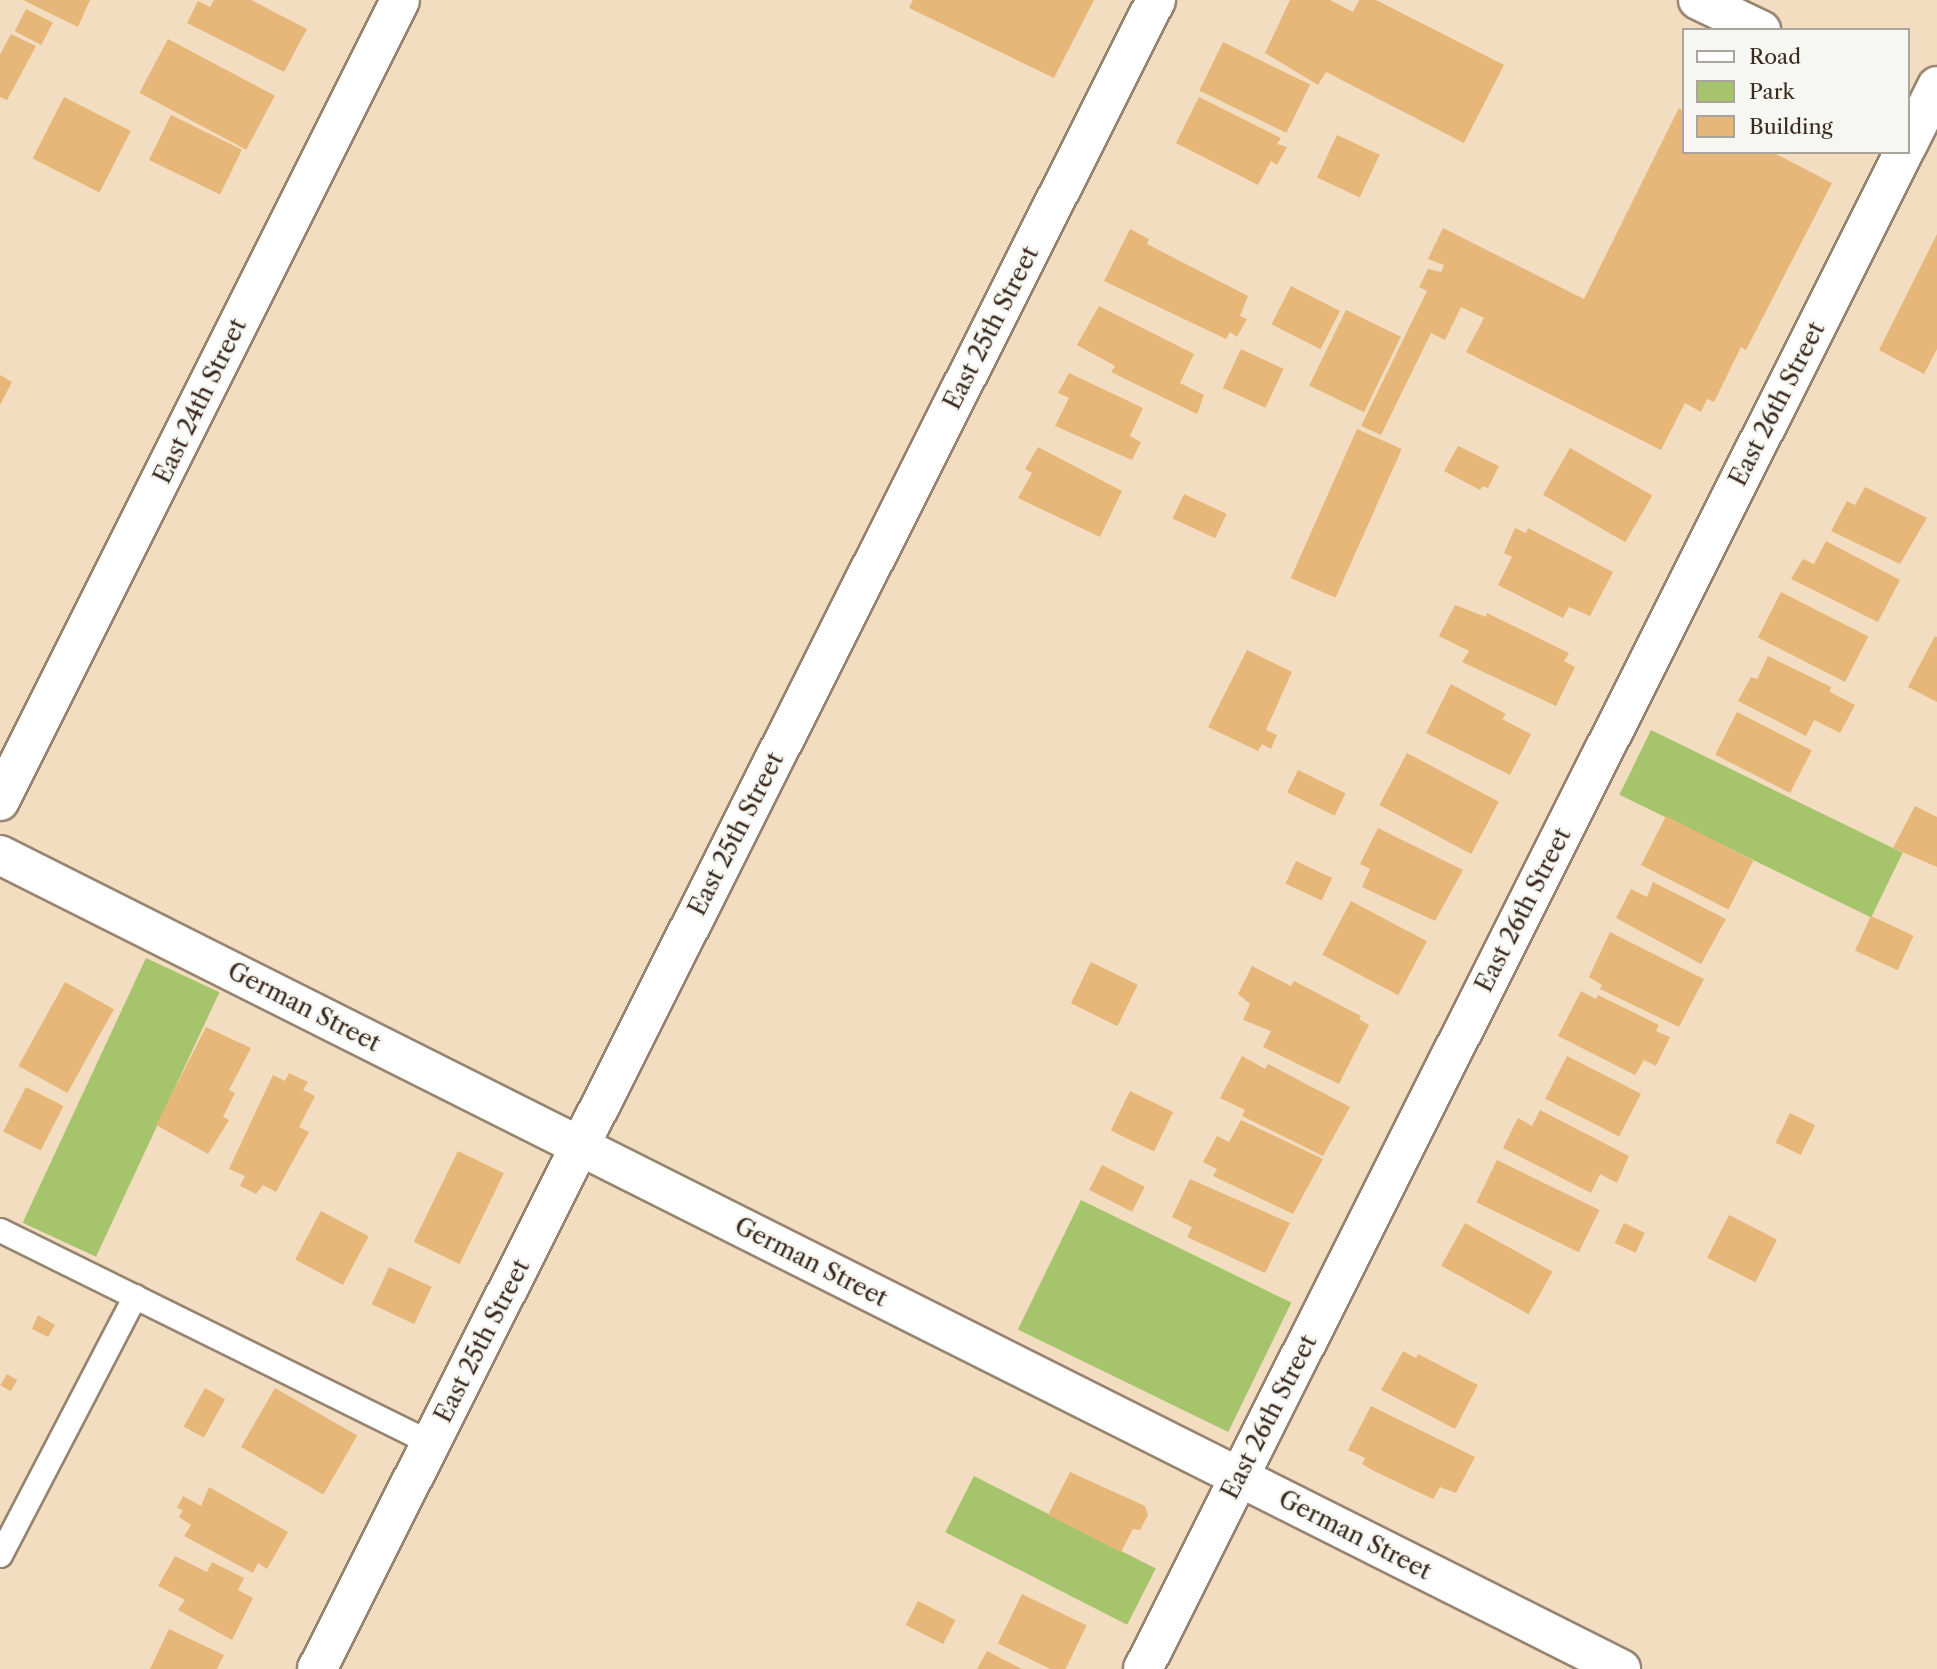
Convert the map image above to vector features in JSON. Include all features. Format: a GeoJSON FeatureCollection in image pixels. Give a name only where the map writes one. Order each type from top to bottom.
{"type":"FeatureCollection","features":[{"type":"Feature","properties":{"kind":"street","name":"East 24th Street"},"geometry":{"type":"LineString","coordinates":[[0,801],[400,0]]}},
{"type":"Feature","properties":{"kind":"street","name":"East 25th Street"},"geometry":{"type":"LineString","coordinates":[[317,1669],[1156,0]]}},
{"type":"Feature","properties":{"kind":"street"},"geometry":{"type":"LineString","coordinates":[[1698,0],[1757,28]]}},
{"type":"Feature","properties":{"kind":"street"},"geometry":{"type":"LineString","coordinates":[[1909,142],[1927,102]]}},
{"type":"Feature","properties":{"kind":"street","name":"East 26th Street"},"geometry":{"type":"LineString","coordinates":[[1143,1669],[1903,154]]}},
{"type":"Feature","properties":{"kind":"street","name":"German Street"},"geometry":{"type":"LineString","coordinates":[[0,855],[1621,1669]]}},
{"type":"Feature","properties":{"kind":"lane"},"geometry":{"type":"LineString","coordinates":[[0,1230],[431,1443]]}},
{"type":"Feature","properties":{"kind":"lane"},"geometry":{"type":"LineString","coordinates":[[0,1555],[135,1296]]}},
{"type":"Feature","properties":{"kind":"green space"},"geometry":{"type":"Polygon","coordinates":[[[1651,730],[1903,853],[1871,917],[1619,795],[1651,730]]]}},
{"type":"Feature","properties":{"kind":"green space"},"geometry":{"type":"Polygon","coordinates":[[[146,958],[219,992],[96,1257],[23,1223],[146,958]]]}},
{"type":"Feature","properties":{"kind":"green space"},"geometry":{"type":"Polygon","coordinates":[[[1081,1200],[1291,1303],[1228,1432],[1018,1329],[1081,1200]]]}},
{"type":"Feature","properties":{"kind":"green space"},"geometry":{"type":"Polygon","coordinates":[[[974,1476],[1156,1569],[1127,1625],[945,1532],[974,1476]]]}},
{"type":"Feature","properties":{"kind":"building"},"geometry":{"type":"Polygon","coordinates":[[[23,0],[90,0],[78,27],[23,0]]]}},
{"type":"Feature","properties":{"kind":"building"},"geometry":{"type":"Polygon","coordinates":[[[214,0],[251,0],[307,29],[284,72],[187,23],[198,1],[210,7],[214,0]]]}},
{"type":"Feature","properties":{"kind":"building"},"geometry":{"type":"Polygon","coordinates":[[[913,0],[1094,0],[1054,78],[909,8],[913,0]]]}},
{"type":"Feature","properties":{"kind":"building"},"geometry":{"type":"Polygon","coordinates":[[[1290,0],[1330,0],[1353,12],[1359,0],[1376,0],[1504,65],[1464,143],[1326,72],[1318,85],[1265,53],[1290,0]]]}},
{"type":"Feature","properties":{"kind":"building"},"geometry":{"type":"Polygon","coordinates":[[[26,9],[53,23],[41,45],[15,31],[26,9]]]}},
{"type":"Feature","properties":{"kind":"building"},"geometry":{"type":"Polygon","coordinates":[[[11,34],[36,46],[7,100],[0,97],[0,55],[11,34]]]}},
{"type":"Feature","properties":{"kind":"building"},"geometry":{"type":"Polygon","coordinates":[[[168,39],[275,96],[246,150],[139,93],[168,39]]]}},
{"type":"Feature","properties":{"kind":"building"},"geometry":{"type":"Polygon","coordinates":[[[1223,42],[1310,85],[1287,133],[1199,91],[1223,42]]]}},
{"type":"Feature","properties":{"kind":"building"},"geometry":{"type":"Polygon","coordinates":[[[64,97],[131,131],[100,193],[33,158],[64,97]]]}},
{"type":"Feature","properties":{"kind":"building"},"geometry":{"type":"Polygon","coordinates":[[[1199,97],[1281,138],[1277,144],[1287,147],[1277,165],[1271,161],[1258,185],[1176,143],[1199,97]]]}},
{"type":"Feature","properties":{"kind":"building"},"geometry":{"type":"Polygon","coordinates":[[[1679,108],[1682,110],[1682,154],[1776,154],[1832,183],[1746,350],[1741,347],[1714,402],[1707,399],[1701,412],[1685,403],[1661,450],[1466,352],[1484,318],[1461,307],[1445,340],[1431,333],[1381,435],[1361,426],[1427,291],[1419,287],[1428,269],[1441,272],[1444,265],[1428,259],[1443,228],[1584,299],[1679,108]]]}},
{"type":"Feature","properties":{"kind":"building"},"geometry":{"type":"Polygon","coordinates":[[[171,115],[242,150],[220,195],[149,160],[171,115]]]}},
{"type":"Feature","properties":{"kind":"building"},"geometry":{"type":"Polygon","coordinates":[[[1337,135],[1380,155],[1360,197],[1317,178],[1337,135]]]}},
{"type":"Feature","properties":{"kind":"building"},"geometry":{"type":"Polygon","coordinates":[[[1130,229],[1149,239],[1147,244],[1248,296],[1240,316],[1247,319],[1237,337],[1230,332],[1226,339],[1104,281],[1130,229]]]}},
{"type":"Feature","properties":{"kind":"building"},"geometry":{"type":"Polygon","coordinates":[[[1937,234],[1937,349],[1924,374],[1879,350],[1937,234]]]}},
{"type":"Feature","properties":{"kind":"building"},"geometry":{"type":"Polygon","coordinates":[[[1291,286],[1340,311],[1320,349],[1271,324],[1291,286]]]}},
{"type":"Feature","properties":{"kind":"building"},"geometry":{"type":"Polygon","coordinates":[[[1099,306],[1194,354],[1180,383],[1204,395],[1197,414],[1111,372],[1115,366],[1077,345],[1099,306]]]}},
{"type":"Feature","properties":{"kind":"building"},"geometry":{"type":"Polygon","coordinates":[[[1346,310],[1401,337],[1364,412],[1309,385],[1346,310]]]}},
{"type":"Feature","properties":{"kind":"building"},"geometry":{"type":"Polygon","coordinates":[[[1241,349],[1284,369],[1265,408],[1223,388],[1241,349]]]}},
{"type":"Feature","properties":{"kind":"building"},"geometry":{"type":"Polygon","coordinates":[[[1069,373],[1143,408],[1130,436],[1141,442],[1132,460],[1055,426],[1069,398],[1058,393],[1069,373]]]}},
{"type":"Feature","properties":{"kind":"building"},"geometry":{"type":"Polygon","coordinates":[[[0,375],[12,382],[0,405],[0,375]]]}},
{"type":"Feature","properties":{"kind":"building"},"geometry":{"type":"Polygon","coordinates":[[[1357,429],[1402,449],[1335,598],[1291,578],[1357,429]]]}},
{"type":"Feature","properties":{"kind":"building"},"geometry":{"type":"Polygon","coordinates":[[[1458,446],[1499,466],[1488,488],[1483,486],[1480,490],[1444,471],[1458,446]]]}},
{"type":"Feature","properties":{"kind":"building"},"geometry":{"type":"Polygon","coordinates":[[[1038,447],[1122,491],[1100,537],[1018,498],[1032,473],[1025,469],[1038,447]]]}},
{"type":"Feature","properties":{"kind":"building"},"geometry":{"type":"Polygon","coordinates":[[[1570,448],[1652,496],[1625,542],[1543,495],[1570,448]]]}},
{"type":"Feature","properties":{"kind":"building"},"geometry":{"type":"Polygon","coordinates":[[[1865,487],[1927,518],[1900,564],[1831,531],[1847,501],[1855,505],[1865,487]]]}},
{"type":"Feature","properties":{"kind":"building"},"geometry":{"type":"Polygon","coordinates":[[[1184,494],[1227,514],[1215,538],[1173,518],[1184,494]]]}},
{"type":"Feature","properties":{"kind":"building"},"geometry":{"type":"Polygon","coordinates":[[[1515,528],[1526,533],[1528,528],[1613,572],[1590,616],[1569,607],[1563,618],[1498,585],[1512,557],[1504,553],[1515,528]]]}},
{"type":"Feature","properties":{"kind":"building"},"geometry":{"type":"Polygon","coordinates":[[[1826,541],[1900,580],[1878,622],[1791,579],[1803,559],[1814,564],[1826,541]]]}},
{"type":"Feature","properties":{"kind":"building"},"geometry":{"type":"Polygon","coordinates":[[[1781,592],[1868,636],[1845,682],[1758,637],[1781,592]]]}},
{"type":"Feature","properties":{"kind":"building"},"geometry":{"type":"Polygon","coordinates":[[[1455,605],[1486,617],[1487,613],[1569,653],[1564,661],[1575,667],[1556,706],[1462,662],[1469,651],[1439,636],[1455,605]]]}},
{"type":"Feature","properties":{"kind":"building"},"geometry":{"type":"Polygon","coordinates":[[[1935,636],[1937,637],[1937,702],[1908,687],[1935,636]]]}},
{"type":"Feature","properties":{"kind":"building"},"geometry":{"type":"Polygon","coordinates":[[[1247,650],[1292,672],[1266,730],[1277,735],[1271,749],[1262,744],[1258,751],[1208,727],[1247,650]]]}},
{"type":"Feature","properties":{"kind":"building"},"geometry":{"type":"Polygon","coordinates":[[[1768,656],[1831,687],[1830,692],[1855,705],[1840,733],[1814,720],[1806,736],[1738,701],[1751,677],[1757,679],[1768,656]]]}},
{"type":"Feature","properties":{"kind":"building"},"geometry":{"type":"Polygon","coordinates":[[[1451,684],[1506,714],[1502,719],[1531,734],[1510,775],[1426,733],[1451,684]]]}},
{"type":"Feature","properties":{"kind":"building"},"geometry":{"type":"Polygon","coordinates":[[[1737,712],[1812,750],[1790,793],[1715,755],[1737,712]]]}},
{"type":"Feature","properties":{"kind":"building"},"geometry":{"type":"Polygon","coordinates":[[[1407,753],[1499,802],[1471,854],[1379,805],[1407,753]]]}},
{"type":"Feature","properties":{"kind":"building"},"geometry":{"type":"Polygon","coordinates":[[[1298,770],[1346,793],[1335,816],[1287,792],[1298,770]]]}},
{"type":"Feature","properties":{"kind":"building"},"geometry":{"type":"Polygon","coordinates":[[[1915,806],[1937,817],[1937,867],[1893,848],[1915,806]]]}},
{"type":"Feature","properties":{"kind":"building"},"geometry":{"type":"Polygon","coordinates":[[[1666,816],[1753,860],[1728,909],[1641,865],[1666,816]]]}},
{"type":"Feature","properties":{"kind":"building"},"geometry":{"type":"Polygon","coordinates":[[[1378,828],[1463,870],[1435,921],[1362,887],[1370,869],[1360,864],[1378,828]]]}},
{"type":"Feature","properties":{"kind":"building"},"geometry":{"type":"Polygon","coordinates":[[[1296,861],[1332,878],[1322,901],[1285,884],[1296,861]]]}},
{"type":"Feature","properties":{"kind":"building"},"geometry":{"type":"Polygon","coordinates":[[[1653,882],[1726,919],[1701,964],[1616,918],[1631,889],[1647,897],[1653,882]]]}},
{"type":"Feature","properties":{"kind":"building"},"geometry":{"type":"Polygon","coordinates":[[[1351,901],[1427,941],[1398,995],[1322,955],[1351,901]]]}},
{"type":"Feature","properties":{"kind":"building"},"geometry":{"type":"Polygon","coordinates":[[[1871,916],[1914,936],[1898,970],[1855,950],[1871,916]]]}},
{"type":"Feature","properties":{"kind":"building"},"geometry":{"type":"Polygon","coordinates":[[[1610,932],[1704,979],[1679,1027],[1600,989],[1602,985],[1589,977],[1610,932]]]}},
{"type":"Feature","properties":{"kind":"building"},"geometry":{"type":"Polygon","coordinates":[[[1091,962],[1138,985],[1118,1026],[1071,1003],[1091,962]]]}},
{"type":"Feature","properties":{"kind":"building"},"geometry":{"type":"Polygon","coordinates":[[[1252,966],[1291,986],[1294,981],[1361,1016],[1359,1019],[1369,1025],[1339,1084],[1263,1047],[1271,1031],[1243,1020],[1250,1004],[1238,994],[1252,966]]]}},
{"type":"Feature","properties":{"kind":"building"},"geometry":{"type":"Polygon","coordinates":[[[65,982],[114,1009],[67,1093],[18,1066],[65,982]]]}},
{"type":"Feature","properties":{"kind":"building"},"geometry":{"type":"Polygon","coordinates":[[[1581,991],[1596,999],[1598,995],[1659,1025],[1656,1031],[1670,1037],[1656,1066],[1644,1060],[1635,1075],[1558,1036],[1581,991]]]}},
{"type":"Feature","properties":{"kind":"building"},"geometry":{"type":"Polygon","coordinates":[[[206,1027],[251,1048],[229,1090],[235,1093],[223,1117],[229,1120],[208,1154],[156,1125],[206,1027]]]}},
{"type":"Feature","properties":{"kind":"building"},"geometry":{"type":"Polygon","coordinates":[[[1242,1056],[1265,1069],[1268,1064],[1350,1107],[1323,1156],[1242,1116],[1245,1110],[1220,1098],[1242,1056]]]}},
{"type":"Feature","properties":{"kind":"building"},"geometry":{"type":"Polygon","coordinates":[[[1567,1056],[1641,1094],[1619,1136],[1545,1099],[1567,1056]]]}},
{"type":"Feature","properties":{"kind":"building"},"geometry":{"type":"Polygon","coordinates":[[[289,1073],[308,1082],[303,1090],[315,1096],[299,1127],[309,1132],[276,1192],[263,1185],[256,1194],[240,1186],[245,1176],[229,1169],[273,1075],[285,1081],[289,1073]]]}},
{"type":"Feature","properties":{"kind":"building"},"geometry":{"type":"Polygon","coordinates":[[[26,1087],[63,1106],[41,1151],[3,1132],[26,1087]]]}},
{"type":"Feature","properties":{"kind":"building"},"geometry":{"type":"Polygon","coordinates":[[[1130,1091],[1173,1112],[1154,1152],[1111,1131],[1130,1091]]]}},
{"type":"Feature","properties":{"kind":"building"},"geometry":{"type":"Polygon","coordinates":[[[1540,1110],[1629,1156],[1617,1183],[1600,1174],[1591,1193],[1503,1148],[1518,1118],[1532,1126],[1540,1110]]]}},
{"type":"Feature","properties":{"kind":"building"},"geometry":{"type":"Polygon","coordinates":[[[1790,1113],[1815,1125],[1801,1155],[1776,1143],[1790,1113]]]}},
{"type":"Feature","properties":{"kind":"building"},"geometry":{"type":"Polygon","coordinates":[[[1241,1120],[1323,1159],[1293,1214],[1213,1176],[1217,1169],[1203,1162],[1217,1136],[1229,1142],[1241,1120]]]}},
{"type":"Feature","properties":{"kind":"building"},"geometry":{"type":"Polygon","coordinates":[[[458,1151],[504,1173],[460,1264],[414,1242],[458,1151]]]}},
{"type":"Feature","properties":{"kind":"building"},"geometry":{"type":"Polygon","coordinates":[[[1497,1160],[1599,1210],[1579,1252],[1476,1202],[1497,1160]]]}},
{"type":"Feature","properties":{"kind":"building"},"geometry":{"type":"Polygon","coordinates":[[[1102,1165],[1145,1187],[1132,1212],[1089,1190],[1102,1165]]]}},
{"type":"Feature","properties":{"kind":"building"},"geometry":{"type":"Polygon","coordinates":[[[1190,1179],[1290,1223],[1265,1273],[1187,1237],[1192,1227],[1172,1217],[1190,1179]]]}},
{"type":"Feature","properties":{"kind":"building"},"geometry":{"type":"Polygon","coordinates":[[[321,1211],[369,1236],[343,1285],[295,1260],[321,1211]]]}},
{"type":"Feature","properties":{"kind":"building"},"geometry":{"type":"Polygon","coordinates":[[[1729,1215],[1777,1240],[1755,1282],[1707,1258],[1729,1215]]]}},
{"type":"Feature","properties":{"kind":"building"},"geometry":{"type":"Polygon","coordinates":[[[1465,1223],[1552,1271],[1529,1314],[1441,1266],[1465,1223]]]}},
{"type":"Feature","properties":{"kind":"building"},"geometry":{"type":"Polygon","coordinates":[[[1624,1223],[1645,1233],[1636,1253],[1615,1243],[1624,1223]]]}},
{"type":"Feature","properties":{"kind":"building"},"geometry":{"type":"Polygon","coordinates":[[[389,1267],[432,1287],[414,1324],[372,1304],[389,1267]]]}},
{"type":"Feature","properties":{"kind":"building"},"geometry":{"type":"Polygon","coordinates":[[[38,1315],[55,1325],[48,1337],[32,1329],[38,1315]]]}},
{"type":"Feature","properties":{"kind":"building"},"geometry":{"type":"Polygon","coordinates":[[[1403,1351],[1416,1358],[1418,1354],[1478,1385],[1455,1429],[1381,1390],[1403,1351]]]}},
{"type":"Feature","properties":{"kind":"building"},"geometry":{"type":"Polygon","coordinates":[[[7,1374],[17,1380],[11,1391],[0,1385],[7,1374]]]}},
{"type":"Feature","properties":{"kind":"building"},"geometry":{"type":"Polygon","coordinates":[[[205,1388],[225,1399],[204,1438],[184,1426],[205,1388]]]}},
{"type":"Feature","properties":{"kind":"building"},"geometry":{"type":"Polygon","coordinates":[[[275,1388],[357,1436],[323,1494],[241,1447],[275,1388]]]}},
{"type":"Feature","properties":{"kind":"building"},"geometry":{"type":"Polygon","coordinates":[[[1371,1406],[1475,1457],[1456,1493],[1440,1487],[1433,1499],[1374,1471],[1362,1464],[1365,1458],[1348,1450],[1371,1406]]]}},
{"type":"Feature","properties":{"kind":"building"},"geometry":{"type":"Polygon","coordinates":[[[1070,1472],[1145,1506],[1148,1515],[1140,1530],[1133,1529],[1121,1552],[1048,1515],[1070,1472]]]}},
{"type":"Feature","properties":{"kind":"building"},"geometry":{"type":"Polygon","coordinates":[[[209,1487],[288,1532],[267,1569],[258,1563],[253,1573],[184,1536],[191,1525],[179,1517],[183,1510],[177,1508],[183,1496],[201,1506],[209,1487]]]}},
{"type":"Feature","properties":{"kind":"building"},"geometry":{"type":"Polygon","coordinates":[[[175,1556],[207,1572],[212,1562],[244,1578],[238,1590],[253,1598],[232,1640],[178,1610],[185,1600],[158,1586],[175,1556]]]}},
{"type":"Feature","properties":{"kind":"building"},"geometry":{"type":"Polygon","coordinates":[[[1022,1594],[1087,1626],[1066,1669],[1050,1669],[998,1643],[1022,1594]]]}},
{"type":"Feature","properties":{"kind":"building"},"geometry":{"type":"Polygon","coordinates":[[[918,1601],[955,1620],[943,1644],[906,1625],[918,1601]]]}},
{"type":"Feature","properties":{"kind":"building"},"geometry":{"type":"Polygon","coordinates":[[[169,1629],[224,1655],[217,1669],[150,1669],[169,1629]]]}},
{"type":"Feature","properties":{"kind":"building"},"geometry":{"type":"Polygon","coordinates":[[[987,1651],[1022,1669],[977,1669],[987,1651]]]}}]}
